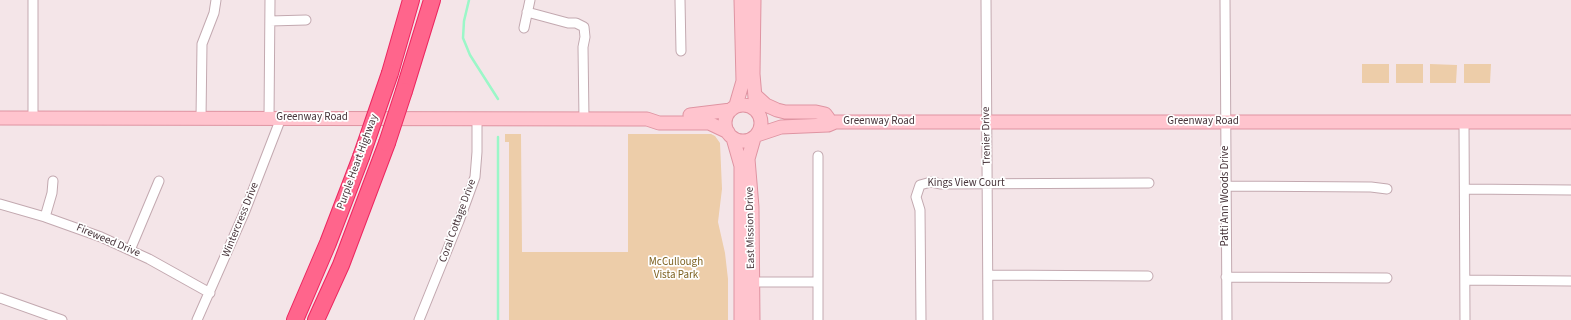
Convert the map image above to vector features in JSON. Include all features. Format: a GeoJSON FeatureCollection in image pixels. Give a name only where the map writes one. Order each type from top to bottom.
{"type":"FeatureCollection","features":[{"type":"Feature","properties":{"kind":"highway","name":"Purple Heart Highway"},"geometry":{"type":"LineString","coordinates":[[295,320],[328,243],[361,156],[390,73],[411,0]]}},
{"type":"Feature","properties":{"kind":"highway","name":"Purple Heart Highway"},"geometry":{"type":"LineString","coordinates":[[316,320],[341,265],[387,143],[432,0]]}},
{"type":"Feature","properties":{"kind":"street"},"geometry":{"type":"LineString","coordinates":[[33,0],[33,118]]}},
{"type":"Feature","properties":{"kind":"street"},"geometry":{"type":"LineString","coordinates":[[201,118],[202,44],[214,13],[216,0]]}},
{"type":"Feature","properties":{"kind":"street"},"geometry":{"type":"LineString","coordinates":[[270,0],[275,118]]}},
{"type":"Feature","properties":{"kind":"street"},"geometry":{"type":"LineString","coordinates":[[524,28],[530,0]]}},
{"type":"Feature","properties":{"kind":"street"},"geometry":{"type":"LineString","coordinates":[[680,0],[681,51]]}},
{"type":"Feature","properties":{"kind":"street"},"geometry":{"type":"LineString","coordinates":[[740,0],[743,81],[734,107],[725,122],[730,135],[745,141],[756,137],[762,125],[755,95],[753,74],[754,0]]}},
{"type":"Feature","properties":{"kind":"street","name":"Trenier Drive"},"geometry":{"type":"LineString","coordinates":[[986,0],[988,320]]}},
{"type":"Feature","properties":{"kind":"street","name":"Patti Ann Woods Drive"},"geometry":{"type":"LineString","coordinates":[[1225,0],[1227,320]]}},
{"type":"Feature","properties":{"kind":"street"},"geometry":{"type":"LineString","coordinates":[[527,12],[568,23],[576,23],[584,27],[584,119]]}},
{"type":"Feature","properties":{"kind":"street"},"geometry":{"type":"LineString","coordinates":[[270,20],[306,20]]}},
{"type":"Feature","properties":{"kind":"street"},"geometry":{"type":"LineString","coordinates":[[755,95],[766,106],[777,110],[785,112],[816,112],[825,114],[832,120]]}},
{"type":"Feature","properties":{"kind":"street"},"geometry":{"type":"LineString","coordinates":[[734,107],[745,104],[758,111]]}},
{"type":"Feature","properties":{"kind":"street","name":"Greenway Road"},"geometry":{"type":"LineString","coordinates":[[648,120],[659,115],[704,114],[734,107]]}},
{"type":"Feature","properties":{"kind":"street","name":"Greenway Road"},"geometry":{"type":"LineString","coordinates":[[758,111],[780,120],[986,122],[1571,122]]}},
{"type":"Feature","properties":{"kind":"street","name":"Greenway Road"},"geometry":{"type":"LineString","coordinates":[[0,118],[648,120],[659,123],[709,123],[730,135]]}},
{"type":"Feature","properties":{"kind":"street","name":"Wintercress Drive"},"geometry":{"type":"LineString","coordinates":[[197,320],[245,211],[275,118]]}},
{"type":"Feature","properties":{"kind":"street","name":"Coral Cottage Drive"},"geometry":{"type":"LineString","coordinates":[[419,320],[460,221],[475,177],[478,152],[478,119]]}},
{"type":"Feature","properties":{"kind":"street","name":"Greenway Road"},"geometry":{"type":"LineString","coordinates":[[756,137],[781,127],[828,125],[832,120]]}},
{"type":"Feature","properties":{"kind":"street"},"geometry":{"type":"LineString","coordinates":[[1464,123],[1466,320]]}},
{"type":"Feature","properties":{"kind":"street","name":"East Mission Drive"},"geometry":{"type":"LineString","coordinates":[[730,135],[741,166],[746,282],[753,320]]}},
{"type":"Feature","properties":{"kind":"street","name":"East Mission Drive"},"geometry":{"type":"LineString","coordinates":[[741,320],[746,282],[752,207],[748,159],[756,137]]}},
{"type":"Feature","properties":{"kind":"street"},"geometry":{"type":"LineString","coordinates":[[818,156],[818,320]]}},
{"type":"Feature","properties":{"kind":"street"},"geometry":{"type":"LineString","coordinates":[[45,217],[52,193],[53,181]]}},
{"type":"Feature","properties":{"kind":"street"},"geometry":{"type":"LineString","coordinates":[[130,250],[159,181]]}},
{"type":"Feature","properties":{"kind":"street","name":"Kings View Court"},"geometry":{"type":"LineString","coordinates":[[921,320],[920,210],[916,198],[920,185],[931,182],[941,184],[1149,183]]}},
{"type":"Feature","properties":{"kind":"street"},"geometry":{"type":"LineString","coordinates":[[1226,186],[1371,187],[1387,190]]}},
{"type":"Feature","properties":{"kind":"street"},"geometry":{"type":"LineString","coordinates":[[1465,190],[1571,190]]}},
{"type":"Feature","properties":{"kind":"street","name":"Fireweed Drive"},"geometry":{"type":"LineString","coordinates":[[0,204],[45,217],[130,250],[210,293]]}},
{"type":"Feature","properties":{"kind":"street"},"geometry":{"type":"LineString","coordinates":[[988,275],[1148,276]]}},
{"type":"Feature","properties":{"kind":"street"},"geometry":{"type":"LineString","coordinates":[[1226,277],[1387,278]]}},
{"type":"Feature","properties":{"kind":"street"},"geometry":{"type":"LineString","coordinates":[[1465,280],[1571,280]]}},
{"type":"Feature","properties":{"kind":"street"},"geometry":{"type":"LineString","coordinates":[[746,282],[818,282]]}},
{"type":"Feature","properties":{"kind":"street"},"geometry":{"type":"LineString","coordinates":[[0,298],[62,320]]}},
{"type":"Feature","properties":{"kind":"green space"},"geometry":{"type":"Polygon","coordinates":[[[1362,64],[1389,64],[1389,83],[1362,83],[1362,64]]]}},
{"type":"Feature","properties":{"kind":"green space"},"geometry":{"type":"Polygon","coordinates":[[[1396,64],[1423,64],[1423,83],[1396,83],[1396,64]]]}},
{"type":"Feature","properties":{"kind":"green space"},"geometry":{"type":"Polygon","coordinates":[[[1430,64],[1457,65],[1456,83],[1430,83],[1430,64]]]}},
{"type":"Feature","properties":{"kind":"green space"},"geometry":{"type":"Polygon","coordinates":[[[1464,64],[1491,64],[1490,83],[1464,83],[1464,64]]]}},
{"type":"Feature","properties":{"kind":"green space","name":"McCullough Vista Park"},"geometry":{"type":"Polygon","coordinates":[[[505,134],[521,134],[522,252],[628,252],[628,134],[711,134],[715,136],[720,143],[722,189],[718,222],[725,253],[728,279],[728,320],[509,320],[509,142],[505,142],[505,134]]]}},
{"type":"Feature","properties":{"kind":"waterway"},"geometry":{"type":"LineString","coordinates":[[469,0],[464,21],[463,38],[470,55],[498,99]]}},
{"type":"Feature","properties":{"kind":"waterway"},"geometry":{"type":"LineString","coordinates":[[498,137],[498,320]]}}]}
